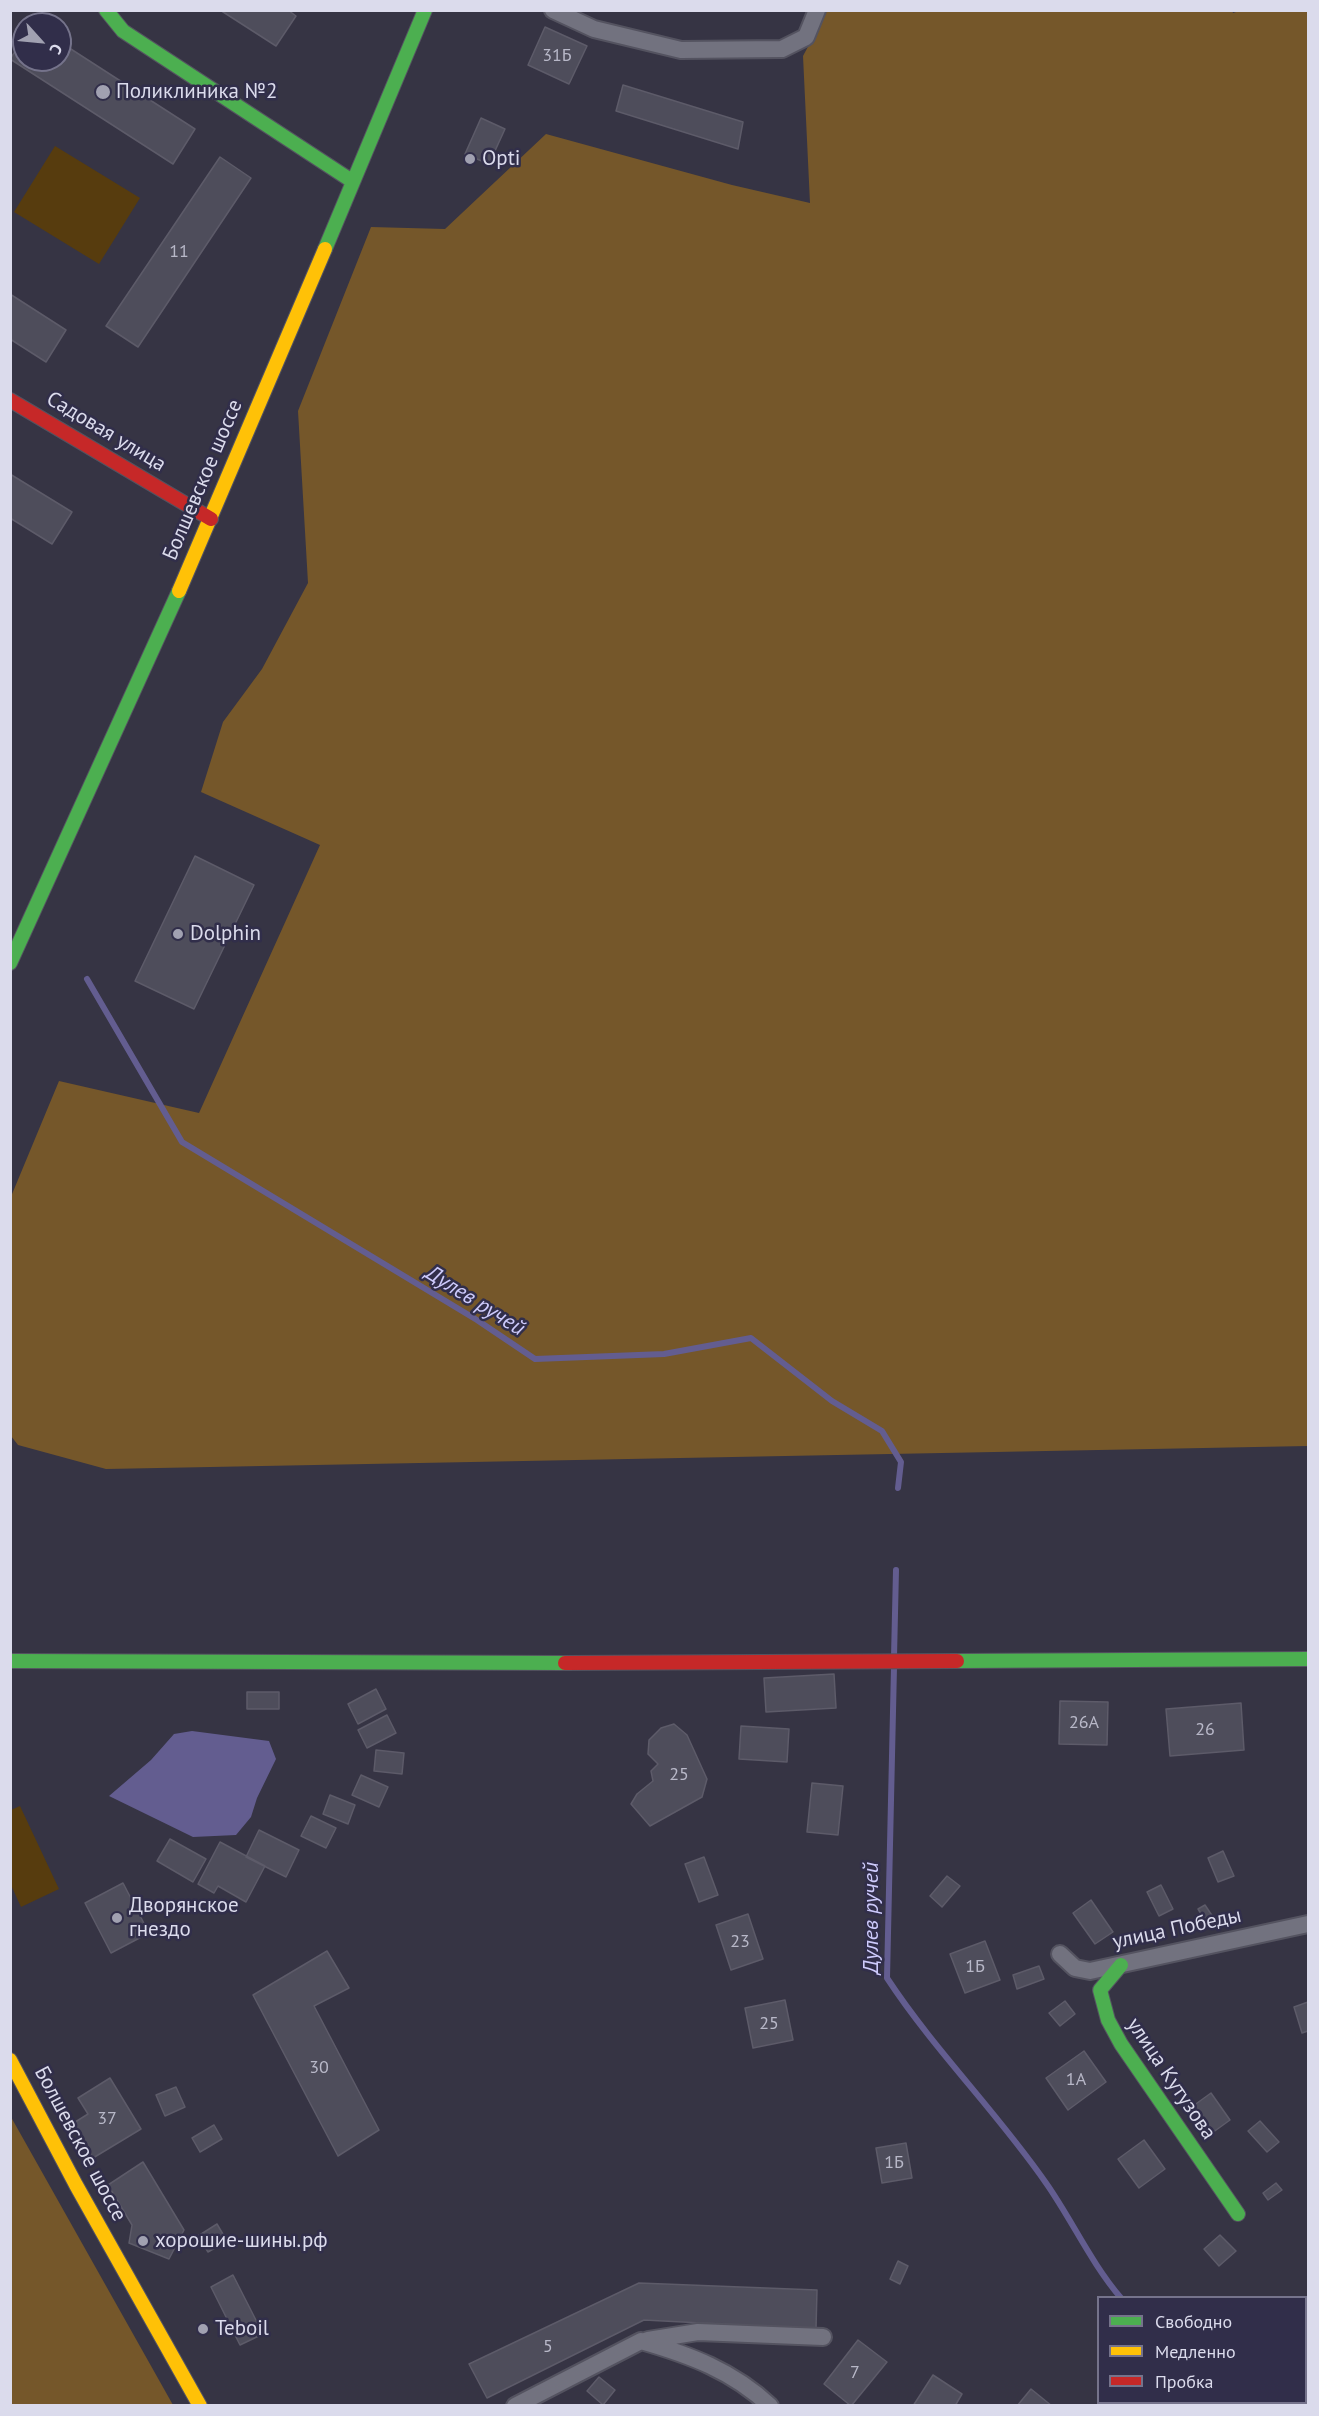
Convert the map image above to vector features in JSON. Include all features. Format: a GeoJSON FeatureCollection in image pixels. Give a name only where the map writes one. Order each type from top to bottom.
{"type":"FeatureCollection","features":[{"type":"Feature","properties":{"kind":"street"},"geometry":{"type":"LineString","coordinates":[[106,10],[123,31],[352,181]]}},
{"type":"Feature","properties":{"kind":"street","name":"Болшевское шоссе"},"geometry":{"type":"LineString","coordinates":[[10,963],[17,932],[211,519],[425,10]]}},
{"type":"Feature","properties":{"kind":"street"},"geometry":{"type":"LineString","coordinates":[[553,10],[594,29],[681,50],[782,49],[806,37],[817,10]]}},
{"type":"Feature","properties":{"kind":"street","name":"Садовая улица"},"geometry":{"type":"LineString","coordinates":[[10,400],[211,519]]}},
{"type":"Feature","properties":{"kind":"street"},"geometry":{"type":"LineString","coordinates":[[10,1661],[527,1663],[1308,1659]]}},
{"type":"Feature","properties":{"kind":"street","name":"улица Победы"},"geometry":{"type":"LineString","coordinates":[[1060,1954],[1075,1968],[1090,1971],[1308,1924]]}},
{"type":"Feature","properties":{"kind":"street","name":"улица Кутузова"},"geometry":{"type":"LineString","coordinates":[[1121,1965],[1100,1990],[1103,2011],[1116,2040],[1145,2077],[1238,2214]]}},
{"type":"Feature","properties":{"kind":"street","name":"Болшевское шоссе"},"geometry":{"type":"LineString","coordinates":[[10,2060],[76,2185],[200,2406]]}},
{"type":"Feature","properties":{"kind":"street"},"geometry":{"type":"LineString","coordinates":[[515,2406],[641,2341],[698,2332],[822,2337]]}},
{"type":"Feature","properties":{"kind":"street"},"geometry":{"type":"LineString","coordinates":[[641,2341],[695,2356],[753,2389],[770,2406]]}},
{"type":"Feature","properties":{"kind":"shaded area"},"geometry":{"type":"Polygon","coordinates":[[[1232,10],[1233,13],[1242,10],[1308,11],[1308,1446],[106,1469],[18,1445],[11,1436],[10,1199],[59,1081],[199,1113],[320,845],[201,792],[223,722],[262,669],[308,583],[298,411],[371,227],[445,229],[546,134],[732,185],[810,203],[803,56],[827,11],[1232,10]]]}},
{"type":"Feature","properties":{"kind":"shaded area"},"geometry":{"type":"Polygon","coordinates":[[[55,146],[140,198],[99,264],[14,212],[55,146]]]}},
{"type":"Feature","properties":{"kind":"shaded area"},"geometry":{"type":"Polygon","coordinates":[[[192,1731],[269,1741],[276,1759],[257,1798],[251,1817],[236,1835],[193,1837],[109,1796],[151,1760],[174,1734],[192,1731]]]}},
{"type":"Feature","properties":{"kind":"shaded area"},"geometry":{"type":"Polygon","coordinates":[[[20,1806],[59,1889],[21,1907],[11,1885],[11,1810],[20,1806]]]}},
{"type":"Feature","properties":{"kind":"shaded area"},"geometry":{"type":"Polygon","coordinates":[[[11,2117],[173,2405],[11,2405],[11,2117]]]}},
{"type":"Feature","properties":{"kind":"building"},"geometry":{"type":"Polygon","coordinates":[[[220,10],[288,10],[296,16],[276,46],[220,10]]]}},
{"type":"Feature","properties":{"kind":"building"},"geometry":{"type":"Polygon","coordinates":[[[545,27],[587,46],[569,84],[528,65],[545,27]]]}},
{"type":"Feature","properties":{"kind":"building"},"geometry":{"type":"Polygon","coordinates":[[[72,50],[195,129],[173,164],[30,72],[72,72],[72,50]]]}},
{"type":"Feature","properties":{"kind":"building"},"geometry":{"type":"Polygon","coordinates":[[[623,85],[743,122],[738,149],[616,111],[623,85]]]}},
{"type":"Feature","properties":{"kind":"building"},"geometry":{"type":"Polygon","coordinates":[[[481,118],[505,129],[489,164],[465,154],[481,118]]]}},
{"type":"Feature","properties":{"kind":"building"},"geometry":{"type":"Polygon","coordinates":[[[220,157],[251,178],[138,347],[106,326],[220,157]]]}},
{"type":"Feature","properties":{"kind":"building"},"geometry":{"type":"Polygon","coordinates":[[[10,294],[66,330],[46,362],[10,339],[10,294]]]}},
{"type":"Feature","properties":{"kind":"building"},"geometry":{"type":"Polygon","coordinates":[[[10,474],[72,512],[52,544],[10,518],[10,474]]]}},
{"type":"Feature","properties":{"kind":"building"},"geometry":{"type":"Polygon","coordinates":[[[195,856],[254,885],[194,1009],[135,981],[195,856]]]}},
{"type":"Feature","properties":{"kind":"building"},"geometry":{"type":"Polygon","coordinates":[[[834,1674],[836,1708],[766,1712],[764,1678],[834,1674]]]}},
{"type":"Feature","properties":{"kind":"building"},"geometry":{"type":"Polygon","coordinates":[[[376,1689],[386,1709],[358,1724],[348,1704],[376,1689]]]}},
{"type":"Feature","properties":{"kind":"building"},"geometry":{"type":"Polygon","coordinates":[[[247,1692],[279,1692],[279,1709],[247,1709],[247,1692]]]}},
{"type":"Feature","properties":{"kind":"building"},"geometry":{"type":"Polygon","coordinates":[[[1060,1701],[1108,1702],[1107,1745],[1059,1744],[1060,1701]]]}},
{"type":"Feature","properties":{"kind":"building"},"geometry":{"type":"Polygon","coordinates":[[[1241,1703],[1244,1750],[1170,1756],[1166,1709],[1241,1703]]]}},
{"type":"Feature","properties":{"kind":"building"},"geometry":{"type":"Polygon","coordinates":[[[387,1715],[396,1733],[367,1748],[358,1730],[387,1715]]]}},
{"type":"Feature","properties":{"kind":"building"},"geometry":{"type":"Polygon","coordinates":[[[674,1724],[687,1735],[707,1779],[702,1797],[650,1826],[631,1804],[637,1794],[653,1781],[651,1771],[658,1764],[648,1754],[649,1740],[661,1728],[674,1724]]]}},
{"type":"Feature","properties":{"kind":"building"},"geometry":{"type":"Polygon","coordinates":[[[741,1726],[789,1729],[787,1762],[739,1759],[741,1726]]]}},
{"type":"Feature","properties":{"kind":"building"},"geometry":{"type":"Polygon","coordinates":[[[376,1750],[404,1753],[402,1774],[374,1771],[376,1750]]]}},
{"type":"Feature","properties":{"kind":"building"},"geometry":{"type":"Polygon","coordinates":[[[361,1775],[388,1787],[379,1807],[352,1795],[361,1775]]]}},
{"type":"Feature","properties":{"kind":"building"},"geometry":{"type":"Polygon","coordinates":[[[812,1783],[843,1786],[838,1835],[807,1832],[812,1783]]]}},
{"type":"Feature","properties":{"kind":"building"},"geometry":{"type":"Polygon","coordinates":[[[330,1795],[355,1805],[348,1824],[323,1814],[330,1795]]]}},
{"type":"Feature","properties":{"kind":"building"},"geometry":{"type":"Polygon","coordinates":[[[311,1816],[336,1828],[326,1848],[301,1836],[311,1816]]]}},
{"type":"Feature","properties":{"kind":"building"},"geometry":{"type":"Polygon","coordinates":[[[259,1830],[299,1850],[286,1877],[246,1857],[259,1830]]]}},
{"type":"Feature","properties":{"kind":"building"},"geometry":{"type":"Polygon","coordinates":[[[170,1839],[206,1859],[193,1882],[157,1861],[170,1839]]]}},
{"type":"Feature","properties":{"kind":"building"},"geometry":{"type":"Polygon","coordinates":[[[220,1842],[265,1866],[246,1902],[218,1886],[214,1893],[198,1884],[220,1842]]]}},
{"type":"Feature","properties":{"kind":"building"},"geometry":{"type":"Polygon","coordinates":[[[1223,1851],[1234,1876],[1218,1882],[1208,1858],[1223,1851]]]}},
{"type":"Feature","properties":{"kind":"building"},"geometry":{"type":"Polygon","coordinates":[[[704,1857],[718,1895],[699,1902],[685,1864],[704,1857]]]}},
{"type":"Feature","properties":{"kind":"building"},"geometry":{"type":"Polygon","coordinates":[[[947,1876],[960,1886],[942,1907],[930,1896],[947,1876]]]}},
{"type":"Feature","properties":{"kind":"building","name":"Дворянское гнездо"},"geometry":{"type":"Polygon","coordinates":[[[123,1883],[149,1933],[111,1953],[85,1903],[123,1883]]]}},
{"type":"Feature","properties":{"kind":"building"},"geometry":{"type":"Polygon","coordinates":[[[1161,1885],[1173,1909],[1159,1916],[1147,1892],[1161,1885]]]}},
{"type":"Feature","properties":{"kind":"building"},"geometry":{"type":"Polygon","coordinates":[[[1091,1900],[1113,1932],[1095,1944],[1073,1913],[1091,1900]]]}},
{"type":"Feature","properties":{"kind":"building"},"geometry":{"type":"Polygon","coordinates":[[[1205,1905],[1213,1917],[1206,1922],[1198,1909],[1205,1905]]]}},
{"type":"Feature","properties":{"kind":"building"},"geometry":{"type":"Polygon","coordinates":[[[748,1914],[763,1959],[731,1970],[716,1925],[748,1914]]]}},
{"type":"Feature","properties":{"kind":"building"},"geometry":{"type":"Polygon","coordinates":[[[985,1941],[1000,1980],[965,1993],[950,1954],[985,1941]]]}},
{"type":"Feature","properties":{"kind":"building"},"geometry":{"type":"Polygon","coordinates":[[[327,1951],[349,1988],[314,2006],[379,2130],[338,2156],[253,1995],[327,1951]]]}},
{"type":"Feature","properties":{"kind":"building"},"geometry":{"type":"Polygon","coordinates":[[[1039,1966],[1044,1979],[1017,1989],[1013,1975],[1039,1966]]]}},
{"type":"Feature","properties":{"kind":"building"},"geometry":{"type":"Polygon","coordinates":[[[785,2000],[793,2040],[753,2048],[745,2008],[785,2000]]]}},
{"type":"Feature","properties":{"kind":"building"},"geometry":{"type":"Polygon","coordinates":[[[1065,2001],[1075,2014],[1060,2026],[1049,2013],[1065,2001]]]}},
{"type":"Feature","properties":{"kind":"building"},"geometry":{"type":"Polygon","coordinates":[[[1308,2002],[1308,2031],[1302,2033],[1294,2007],[1308,2002]]]}},
{"type":"Feature","properties":{"kind":"building"},"geometry":{"type":"Polygon","coordinates":[[[1084,2051],[1106,2082],[1068,2110],[1046,2078],[1084,2051]]]}},
{"type":"Feature","properties":{"kind":"building"},"geometry":{"type":"Polygon","coordinates":[[[110,2078],[141,2129],[93,2158],[72,2124],[88,2114],[78,2098],[110,2078]]]}},
{"type":"Feature","properties":{"kind":"building"},"geometry":{"type":"Polygon","coordinates":[[[176,2087],[185,2107],[165,2116],[156,2095],[176,2087]]]}},
{"type":"Feature","properties":{"kind":"building"},"geometry":{"type":"Polygon","coordinates":[[[1211,2093],[1230,2120],[1212,2133],[1193,2106],[1211,2093]]]}},
{"type":"Feature","properties":{"kind":"building"},"geometry":{"type":"Polygon","coordinates":[[[1260,2121],[1279,2142],[1267,2152],[1248,2131],[1260,2121]]]}},
{"type":"Feature","properties":{"kind":"building"},"geometry":{"type":"Polygon","coordinates":[[[214,2125],[222,2139],[200,2152],[192,2138],[214,2125]]]}},
{"type":"Feature","properties":{"kind":"building"},"geometry":{"type":"Polygon","coordinates":[[[1144,2140],[1165,2169],[1139,2188],[1118,2159],[1144,2140]]]}},
{"type":"Feature","properties":{"kind":"building"},"geometry":{"type":"Polygon","coordinates":[[[906,2143],[912,2178],[882,2183],[876,2148],[906,2143]]]}},
{"type":"Feature","properties":{"kind":"building"},"geometry":{"type":"Polygon","coordinates":[[[143,2162],[184,2230],[169,2259],[129,2243],[132,2225],[108,2185],[143,2162]]]}},
{"type":"Feature","properties":{"kind":"building"},"geometry":{"type":"Polygon","coordinates":[[[1276,2183],[1282,2190],[1268,2200],[1263,2193],[1276,2183]]]}},
{"type":"Feature","properties":{"kind":"building"},"geometry":{"type":"Polygon","coordinates":[[[217,2224],[227,2241],[208,2252],[198,2236],[217,2224]]]}},
{"type":"Feature","properties":{"kind":"building"},"geometry":{"type":"Polygon","coordinates":[[[1220,2235],[1236,2251],[1219,2266],[1204,2249],[1220,2235]]]}},
{"type":"Feature","properties":{"kind":"building"},"geometry":{"type":"Polygon","coordinates":[[[898,2261],[908,2266],[900,2284],[890,2279],[898,2261]]]}},
{"type":"Feature","properties":{"kind":"building"},"geometry":{"type":"Polygon","coordinates":[[[233,2275],[263,2334],[240,2345],[211,2287],[233,2275]]]}},
{"type":"Feature","properties":{"kind":"building"},"geometry":{"type":"Polygon","coordinates":[[[639,2283],[817,2290],[816,2329],[644,2320],[487,2398],[469,2364],[639,2283]]]}},
{"type":"Feature","properties":{"kind":"building"},"geometry":{"type":"Polygon","coordinates":[[[858,2340],[887,2362],[851,2406],[824,2384],[858,2340]]]}},
{"type":"Feature","properties":{"kind":"building"},"geometry":{"type":"Polygon","coordinates":[[[933,2375],[962,2394],[955,2406],[913,2406],[933,2375]]]}},
{"type":"Feature","properties":{"kind":"building"},"geometry":{"type":"Polygon","coordinates":[[[599,2377],[615,2390],[603,2405],[587,2391],[599,2377]]]}},
{"type":"Feature","properties":{"kind":"building"},"geometry":{"type":"Polygon","coordinates":[[[1031,2389],[1052,2406],[1017,2406],[1031,2389]]]}},
{"type":"Feature","properties":{"kind":"waterway","name":"Дулев ручей"},"geometry":{"type":"LineString","coordinates":[[87,979],[182,1142],[477,1320],[535,1359],[664,1354],[751,1338],[832,1401],[882,1431],[901,1462],[898,1488]]}},
{"type":"Feature","properties":{"kind":"waterway","name":"Дулев ручей"},"geometry":{"type":"LineString","coordinates":[[894,1657],[896,1570]]}},
{"type":"Feature","properties":{"kind":"waterway","name":"Дулев ручей"},"geometry":{"type":"LineString","coordinates":[[894,1667],[887,1978],[925,2031],[1027,2157],[1119,2296]]}},
{"type":"Feature","properties":{"kind":"traffic: fast"},"geometry":{"type":"LineString","coordinates":[[106,10],[123,31],[352,181]]}},
{"type":"Feature","properties":{"kind":"traffic: fast"},"geometry":{"type":"LineString","coordinates":[[325,249],[425,10]]}},
{"type":"Feature","properties":{"kind":"traffic: fast"},"geometry":{"type":"LineString","coordinates":[[10,963],[179,591]]}},
{"type":"Feature","properties":{"kind":"traffic: fast"},"geometry":{"type":"LineString","coordinates":[[957,1661],[1308,1659]]}},
{"type":"Feature","properties":{"kind":"traffic: fast"},"geometry":{"type":"LineString","coordinates":[[10,1661],[565,1663]]}},
{"type":"Feature","properties":{"kind":"traffic: fast"},"geometry":{"type":"LineString","coordinates":[[1121,1965],[1100,1990],[1108,2020],[1121,2044],[1238,2214]]}},
{"type":"Feature","properties":{"kind":"traffic: slow"},"geometry":{"type":"LineString","coordinates":[[179,591],[325,249]]}},
{"type":"Feature","properties":{"kind":"traffic: slow"},"geometry":{"type":"LineString","coordinates":[[10,2060],[76,2185],[200,2406]]}},
{"type":"Feature","properties":{"kind":"traffic: jam"},"geometry":{"type":"LineString","coordinates":[[10,400],[211,519]]}},
{"type":"Feature","properties":{"kind":"traffic: jam"},"geometry":{"type":"LineString","coordinates":[[565,1663],[957,1661]]}},
{"type":"Feature","properties":{"kind":"place","name":"Поликлиника №2"},"geometry":{"type":"Point","coordinates":[103,92]}},
{"type":"Feature","properties":{"kind":"place","name":"Opti"},"geometry":{"type":"Point","coordinates":[470,159]}},
{"type":"Feature","properties":{"kind":"place","name":"Dolphin"},"geometry":{"type":"Point","coordinates":[178,934]}},
{"type":"Feature","properties":{"kind":"place","name":"Дворянское гнездо"},"geometry":{"type":"Point","coordinates":[117,1918]}},
{"type":"Feature","properties":{"kind":"place","name":"хорошие-шины.рф"},"geometry":{"type":"Point","coordinates":[143,2241]}},
{"type":"Feature","properties":{"kind":"place","name":"Teboil"},"geometry":{"type":"Point","coordinates":[203,2329]}}]}
